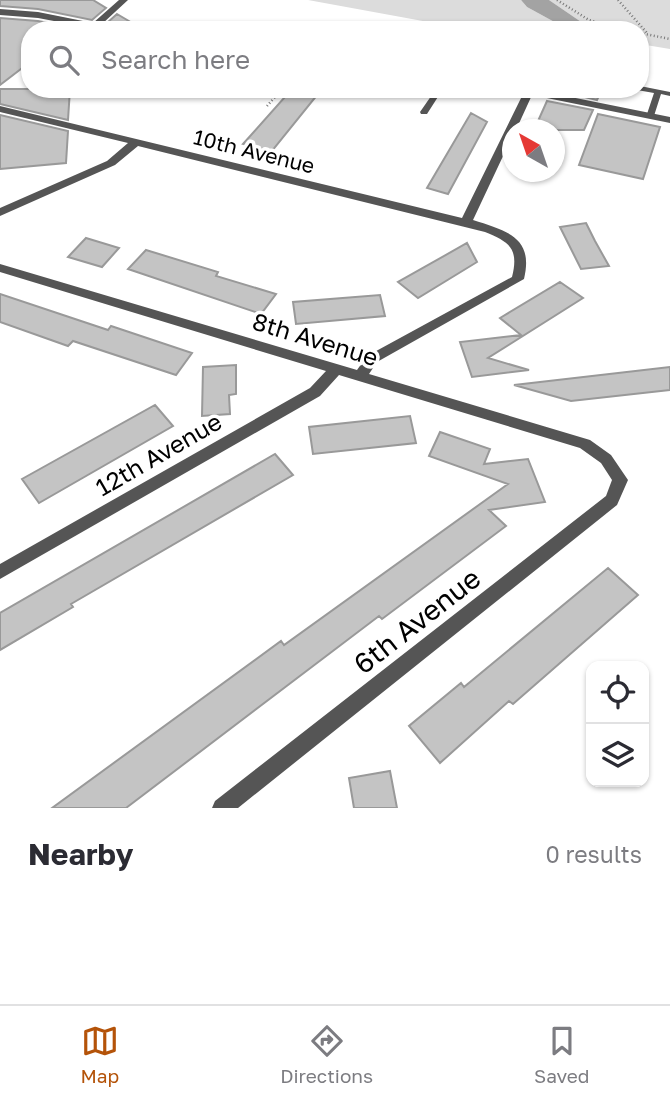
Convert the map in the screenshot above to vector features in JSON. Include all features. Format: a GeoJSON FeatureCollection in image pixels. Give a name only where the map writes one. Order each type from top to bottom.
{"type":"FeatureCollection","features":[{"type":"Feature","properties":{"kind":"street"},"geometry":{"type":"LineString","coordinates":[[100,21],[124,0]]}},
{"type":"Feature","properties":{"kind":"street"},"geometry":{"type":"LineString","coordinates":[[0,12],[77,21]]}},
{"type":"Feature","properties":{"kind":"street"},"geometry":{"type":"LineString","coordinates":[[466,222],[526,98]]}},
{"type":"Feature","properties":{"kind":"street"},"geometry":{"type":"LineString","coordinates":[[558,98],[670,120]]}},
{"type":"Feature","properties":{"kind":"street","name":"10th Avenue"},"geometry":{"type":"LineString","coordinates":[[0,109],[466,222],[499,233],[520,248],[524,264],[518,279],[372,359],[360,377]]}},
{"type":"Feature","properties":{"kind":"street"},"geometry":{"type":"LineString","coordinates":[[0,212],[111,163],[135,143]]}},
{"type":"Feature","properties":{"kind":"street","name":"8th Avenue"},"geometry":{"type":"LineString","coordinates":[[0,268],[585,444],[601,453],[611,463]]}},
{"type":"Feature","properties":{"kind":"street","name":"12th Avenue"},"geometry":{"type":"LineString","coordinates":[[0,572],[315,392],[335,370]]}},
{"type":"Feature","properties":{"kind":"street","name":"6th Avenue"},"geometry":{"type":"LineString","coordinates":[[226,807],[612,500],[620,480],[611,463]]}},
{"type":"Feature","properties":{"kind":"lane"},"geometry":{"type":"LineString","coordinates":[[649,90],[670,94]]}},
{"type":"Feature","properties":{"kind":"lane"},"geometry":{"type":"LineString","coordinates":[[650,117],[658,92]]}},
{"type":"Feature","properties":{"kind":"lane"},"geometry":{"type":"LineString","coordinates":[[424,111],[433,98]]}},
{"type":"Feature","properties":{"kind":"path"},"geometry":{"type":"LineString","coordinates":[[558,0],[592,21]]}},
{"type":"Feature","properties":{"kind":"path"},"geometry":{"type":"LineString","coordinates":[[618,0],[637,21]]}},
{"type":"Feature","properties":{"kind":"path"},"geometry":{"type":"LineString","coordinates":[[649,34],[670,38]]}},
{"type":"Feature","properties":{"kind":"path"},"geometry":{"type":"LineString","coordinates":[[267,106],[274,98]]}},
{"type":"Feature","properties":{"kind":"shaded area"},"geometry":{"type":"Polygon","coordinates":[[[308,0],[521,0],[527,7],[553,21],[423,21],[308,0]]]}},
{"type":"Feature","properties":{"kind":"shaded area"},"geometry":{"type":"Polygon","coordinates":[[[521,0],[549,0],[580,21],[553,21],[527,7],[521,0]]]}},
{"type":"Feature","properties":{"kind":"shaded area"},"geometry":{"type":"Polygon","coordinates":[[[549,0],[670,0],[670,49],[649,46],[649,21],[580,21],[549,0]]]}},
{"type":"Feature","properties":{"kind":"building"},"geometry":{"type":"Polygon","coordinates":[[[0,0],[93,0],[106,8],[92,20],[38,9],[0,6],[0,0]]]}},
{"type":"Feature","properties":{"kind":"building"},"geometry":{"type":"Polygon","coordinates":[[[117,14],[129,21],[109,21],[117,14]]]}},
{"type":"Feature","properties":{"kind":"building"},"geometry":{"type":"Polygon","coordinates":[[[0,18],[38,21],[21,21],[21,69],[0,85],[0,18]]]}},
{"type":"Feature","properties":{"kind":"building"},"geometry":{"type":"Polygon","coordinates":[[[0,89],[21,89],[21,98],[69,98],[68,120],[0,104],[0,89]]]}},
{"type":"Feature","properties":{"kind":"building"},"geometry":{"type":"Polygon","coordinates":[[[284,98],[315,98],[272,151],[243,144],[284,98]]]}},
{"type":"Feature","properties":{"kind":"building"},"geometry":{"type":"Polygon","coordinates":[[[547,101],[593,110],[584,130],[565,130],[565,119],[539,119],[547,101]]]}},
{"type":"Feature","properties":{"kind":"building"},"geometry":{"type":"Polygon","coordinates":[[[471,113],[487,122],[448,194],[427,188],[471,113]]]}},
{"type":"Feature","properties":{"kind":"building"},"geometry":{"type":"Polygon","coordinates":[[[598,114],[660,127],[643,179],[579,165],[598,114]]]}},
{"type":"Feature","properties":{"kind":"building"},"geometry":{"type":"Polygon","coordinates":[[[0,115],[68,131],[66,163],[0,169],[0,115]]]}},
{"type":"Feature","properties":{"kind":"building"},"geometry":{"type":"Polygon","coordinates":[[[586,223],[609,266],[581,269],[560,227],[586,223]]]}},
{"type":"Feature","properties":{"kind":"building"},"geometry":{"type":"Polygon","coordinates":[[[86,238],[119,248],[102,267],[68,257],[86,238]]]}},
{"type":"Feature","properties":{"kind":"building"},"geometry":{"type":"Polygon","coordinates":[[[467,243],[477,262],[418,298],[398,282],[467,243]]]}},
{"type":"Feature","properties":{"kind":"building"},"geometry":{"type":"Polygon","coordinates":[[[146,250],[218,272],[216,276],[276,294],[261,314],[128,269],[146,250]]]}},
{"type":"Feature","properties":{"kind":"building"},"geometry":{"type":"Polygon","coordinates":[[[560,282],[583,298],[488,358],[529,370],[472,377],[460,342],[521,335],[500,318],[560,282]]]}},
{"type":"Feature","properties":{"kind":"building"},"geometry":{"type":"Polygon","coordinates":[[[0,294],[108,330],[111,326],[192,353],[176,375],[73,341],[68,346],[0,322],[0,294]]]}},
{"type":"Feature","properties":{"kind":"building"},"geometry":{"type":"Polygon","coordinates":[[[380,295],[385,316],[296,324],[293,302],[380,295]]]}},
{"type":"Feature","properties":{"kind":"building"},"geometry":{"type":"Polygon","coordinates":[[[236,365],[236,394],[229,395],[230,414],[202,416],[203,367],[236,365]]]}},
{"type":"Feature","properties":{"kind":"building"},"geometry":{"type":"Polygon","coordinates":[[[670,367],[670,390],[571,401],[514,385],[670,367]]]}},
{"type":"Feature","properties":{"kind":"building"},"geometry":{"type":"Polygon","coordinates":[[[155,405],[173,426],[39,503],[22,479],[155,405]]]}},
{"type":"Feature","properties":{"kind":"building"},"geometry":{"type":"Polygon","coordinates":[[[410,416],[416,443],[313,454],[309,427],[410,416]]]}},
{"type":"Feature","properties":{"kind":"building"},"geometry":{"type":"Polygon","coordinates":[[[440,432],[490,449],[484,464],[528,459],[545,502],[489,510],[506,526],[382,619],[379,616],[126,808],[52,808],[281,641],[284,645],[508,484],[429,456],[440,432]]]}},
{"type":"Feature","properties":{"kind":"building"},"geometry":{"type":"Polygon","coordinates":[[[275,454],[293,475],[71,604],[73,607],[0,650],[0,613],[275,454]]]}},
{"type":"Feature","properties":{"kind":"building"},"geometry":{"type":"Polygon","coordinates":[[[608,568],[638,595],[513,704],[509,701],[440,763],[409,726],[461,683],[464,687],[608,568]]]}},
{"type":"Feature","properties":{"kind":"building"},"geometry":{"type":"Polygon","coordinates":[[[390,771],[397,808],[354,808],[349,778],[390,771]]]}}]}
